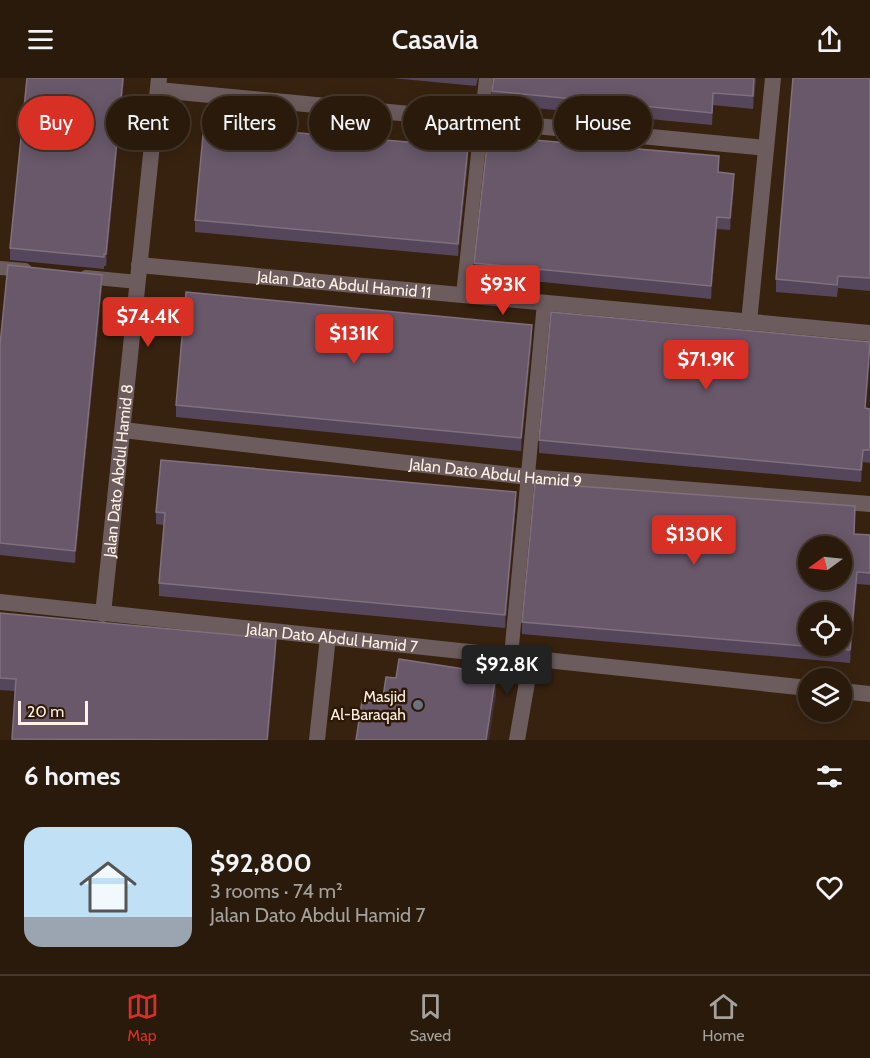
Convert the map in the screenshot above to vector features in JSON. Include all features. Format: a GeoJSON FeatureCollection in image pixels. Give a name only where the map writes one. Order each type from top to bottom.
{"type":"FeatureCollection","features":[{"type":"Feature","properties":{"kind":"street"},"geometry":{"type":"LineString","coordinates":[[749,322],[773,78]]}},
{"type":"Feature","properties":{"kind":"street"},"geometry":{"type":"LineString","coordinates":[[158,84],[403,112]]}},
{"type":"Feature","properties":{"kind":"street","name":"Jalan Dato Abdul Hamid 8"},"geometry":{"type":"LineString","coordinates":[[104,614],[158,84]]}},
{"type":"Feature","properties":{"kind":"street"},"geometry":{"type":"LineString","coordinates":[[542,127],[766,148]]}},
{"type":"Feature","properties":{"kind":"street","name":"Jalan Dato Abdul Hamid 11"},"geometry":{"type":"LineString","coordinates":[[139,274],[463,295],[870,333]]}},
{"type":"Feature","properties":{"kind":"street","name":"Jalan Dato Abdul Hamid 9"},"geometry":{"type":"LineString","coordinates":[[123,430],[528,477],[870,504]]}},
{"type":"Feature","properties":{"kind":"street","name":"Jalan Dato Abdul Hamid 7"},"geometry":{"type":"LineString","coordinates":[[0,603],[798,687]]}},
{"type":"Feature","properties":{"kind":"street"},"geometry":{"type":"LineString","coordinates":[[317,740],[328,637]]}},
{"type":"Feature","properties":{"kind":"street"},"geometry":{"type":"LineString","coordinates":[[517,740],[531,658]]}},
{"type":"Feature","properties":{"kind":"street"},"geometry":{"type":"LineString","coordinates":[[852,692],[870,694]]}},
{"type":"Feature","properties":{"kind":"lane"},"geometry":{"type":"LineString","coordinates":[[484,96],[486,78]]}},
{"type":"Feature","properties":{"kind":"lane"},"geometry":{"type":"LineString","coordinates":[[463,295],[479,150]]}},
{"type":"Feature","properties":{"kind":"lane"},"geometry":{"type":"LineString","coordinates":[[0,268],[34,272]]}},
{"type":"Feature","properties":{"kind":"lane"},"geometry":{"type":"LineString","coordinates":[[69,275],[139,274]]}},
{"type":"Feature","properties":{"kind":"lane"},"geometry":{"type":"LineString","coordinates":[[511,656],[544,303]]}},
{"type":"Feature","properties":{"kind":"building"},"geometry":{"type":"Polygon","coordinates":[[[27,78],[123,78],[121,96],[106,96],[106,150],[116,150],[104,257],[10,248],[20,150],[94,150],[94,96],[25,96],[27,78]]]}},
{"type":"Feature","properties":{"kind":"building"},"geometry":{"type":"Polygon","coordinates":[[[494,78],[754,78],[753,96],[713,93],[712,113],[652,107],[652,96],[554,97],[492,91],[494,78]]]}},
{"type":"Feature","properties":{"kind":"building"},"geometry":{"type":"Polygon","coordinates":[[[793,78],[870,78],[870,278],[838,276],[837,285],[776,279],[793,78]]]}},
{"type":"Feature","properties":{"kind":"building"},"geometry":{"type":"Polygon","coordinates":[[[297,133],[309,134],[309,150],[391,150],[391,141],[403,142],[403,150],[468,150],[458,244],[195,220],[202,146],[202,150],[297,150],[297,133]]]}},
{"type":"Feature","properties":{"kind":"building"},"geometry":{"type":"Polygon","coordinates":[[[542,141],[554,142],[554,150],[650,150],[719,156],[718,172],[734,174],[730,218],[717,217],[711,286],[474,263],[486,150],[542,150],[542,141]]]}},
{"type":"Feature","properties":{"kind":"building"},"geometry":{"type":"Polygon","coordinates":[[[8,265],[102,275],[75,551],[0,543],[0,345],[8,265]]]}},
{"type":"Feature","properties":{"kind":"building"},"geometry":{"type":"Polygon","coordinates":[[[186,292],[532,325],[521,438],[176,405],[186,292]]]}},
{"type":"Feature","properties":{"kind":"building"},"geometry":{"type":"Polygon","coordinates":[[[551,312],[870,342],[865,408],[870,409],[870,450],[863,450],[861,470],[539,440],[551,312]]]}},
{"type":"Feature","properties":{"kind":"building"},"geometry":{"type":"Polygon","coordinates":[[[161,460],[516,492],[505,615],[159,583],[165,513],[156,512],[161,460]]]}},
{"type":"Feature","properties":{"kind":"building"},"geometry":{"type":"Polygon","coordinates":[[[535,483],[855,506],[854,534],[870,535],[870,573],[857,572],[852,628],[852,602],[798,602],[798,646],[522,622],[535,483]]]}},
{"type":"Feature","properties":{"kind":"building"},"geometry":{"type":"Polygon","coordinates":[[[0,613],[276,639],[267,740],[12,739],[16,679],[0,678],[0,613]]]}},
{"type":"Feature","properties":{"kind":"building","name":"Masjid Al-Baraqah"},"geometry":{"type":"Polygon","coordinates":[[[399,659],[496,674],[486,740],[356,740],[362,701],[382,704],[386,677],[396,678],[399,659]]]}},
{"type":"Feature","properties":{"kind":"place","name":"Masjid Al-Baraqah"},"geometry":{"type":"Point","coordinates":[418,705]}}]}
